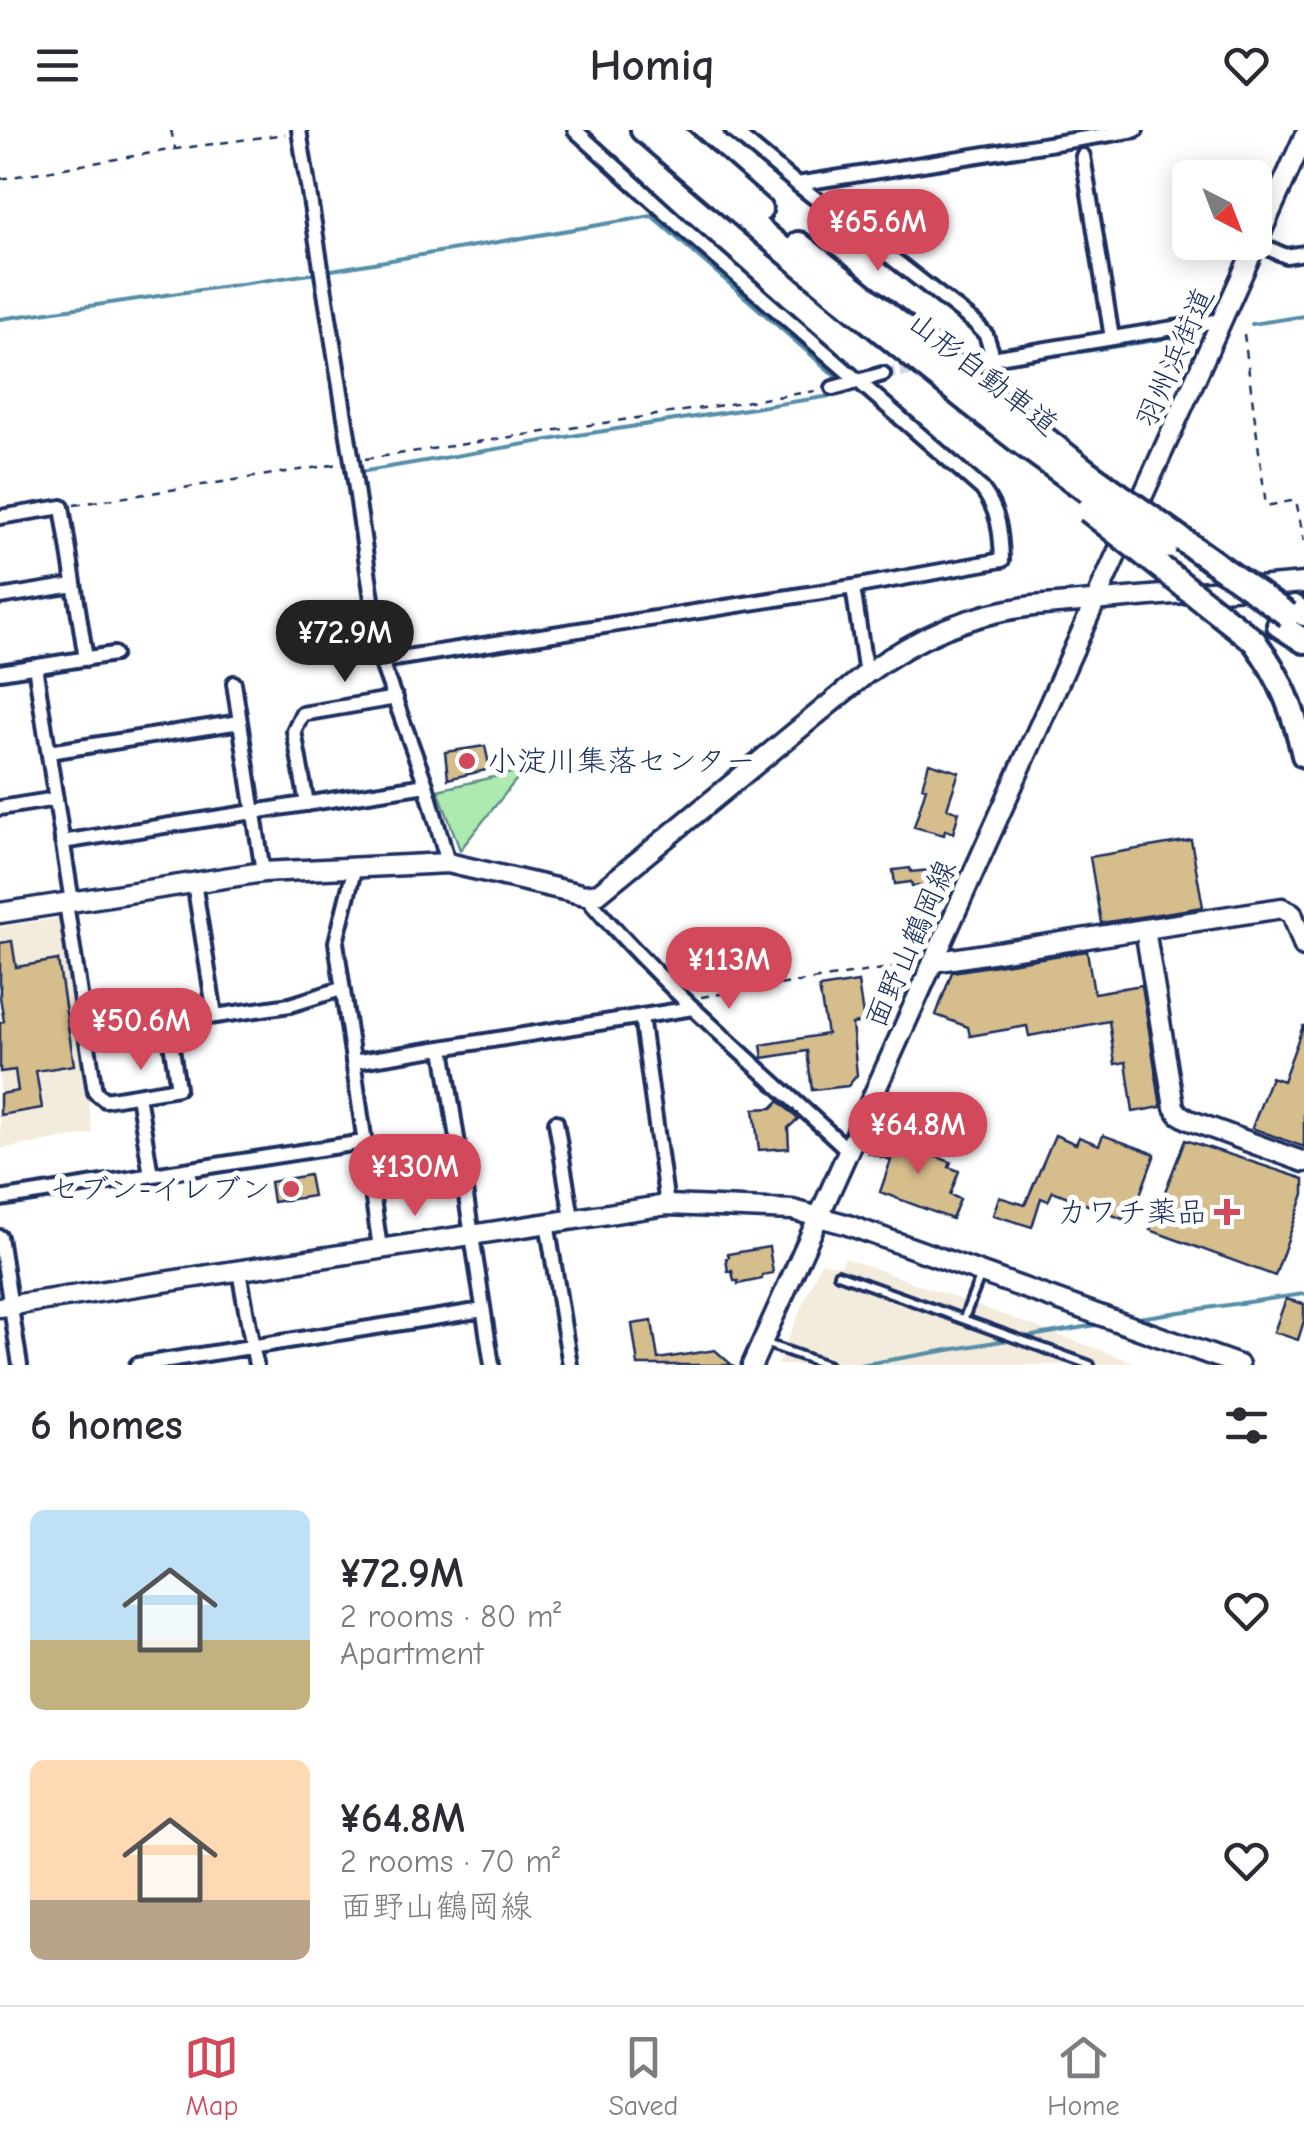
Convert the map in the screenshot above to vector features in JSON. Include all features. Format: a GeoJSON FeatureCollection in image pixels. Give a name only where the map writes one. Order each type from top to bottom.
{"type":"FeatureCollection","features":[{"type":"Feature","properties":{"kind":"highway","name":"山形自動車道"},"geometry":{"type":"LineString","coordinates":[[644,130],[781,249],[940,380],[1020,440]]}},
{"type":"Feature","properties":{"kind":"highway","name":"山形自動車道"},"geometry":{"type":"LineString","coordinates":[[669,130],[1020,440]]}},
{"type":"Feature","properties":{"kind":"highway"},"geometry":{"type":"LineString","coordinates":[[1020,440],[1294,617],[1304,641]]}},
{"type":"Feature","properties":{"kind":"highway"},"geometry":{"type":"LineString","coordinates":[[1020,440],[1254,642],[1272,666],[1295,716],[1304,755]]}},
{"type":"Feature","properties":{"kind":"street"},"geometry":{"type":"LineString","coordinates":[[381,660],[1002,560],[1000,522],[994,504],[982,488],[574,130]]}},
{"type":"Feature","properties":{"kind":"street"},"geometry":{"type":"LineString","coordinates":[[732,130],[974,323],[986,335],[991,350],[986,359],[1222,320]]}},
{"type":"Feature","properties":{"kind":"street"},"geometry":{"type":"LineString","coordinates":[[797,184],[1136,130]]}},
{"type":"Feature","properties":{"kind":"street"},"geometry":{"type":"LineString","coordinates":[[299,131],[381,660],[426,785],[448,863]]}},
{"type":"Feature","properties":{"kind":"street","name":"羽州浜街道"},"geometry":{"type":"LineString","coordinates":[[1272,209],[1303,141]]}},
{"type":"Feature","properties":{"kind":"street"},"geometry":{"type":"LineString","coordinates":[[1083,156],[1112,338]]}},
{"type":"Feature","properties":{"kind":"street"},"geometry":{"type":"LineString","coordinates":[[1272,250],[1286,256],[1304,254]]}},
{"type":"Feature","properties":{"kind":"street","name":"羽州浜街道"},"geometry":{"type":"LineString","coordinates":[[1096,601],[1249,260]]}},
{"type":"Feature","properties":{"kind":"street"},"geometry":{"type":"LineString","coordinates":[[833,388],[883,374]]}},
{"type":"Feature","properties":{"kind":"street"},"geometry":{"type":"LineString","coordinates":[[0,517],[62,507],[86,658]]}},
{"type":"Feature","properties":{"kind":"street"},"geometry":{"type":"LineString","coordinates":[[0,913],[263,872],[356,866],[448,863],[585,895],[605,890],[866,674],[902,650],[966,619],[1006,609],[1304,583]]}},
{"type":"Feature","properties":{"kind":"street"},"geometry":{"type":"LineString","coordinates":[[0,597],[74,585]]}},
{"type":"Feature","properties":{"kind":"street"},"geometry":{"type":"LineString","coordinates":[[853,587],[866,674]]}},
{"type":"Feature","properties":{"kind":"street","name":"面野山鶴岡線"},"geometry":{"type":"LineString","coordinates":[[752,1365],[1096,601]]}},
{"type":"Feature","properties":{"kind":"street"},"geometry":{"type":"LineString","coordinates":[[0,672],[114,654]]}},
{"type":"Feature","properties":{"kind":"street"},"geometry":{"type":"LineString","coordinates":[[36,666],[95,1092],[105,1100],[178,1088],[168,1022],[290,1005],[342,989]]}},
{"type":"Feature","properties":{"kind":"street"},"geometry":{"type":"LineString","coordinates":[[234,683],[263,872]]}},
{"type":"Feature","properties":{"kind":"street"},"geometry":{"type":"LineString","coordinates":[[307,804],[294,732],[302,714],[396,698]]}},
{"type":"Feature","properties":{"kind":"street"},"geometry":{"type":"LineString","coordinates":[[48,752],[240,722]]}},
{"type":"Feature","properties":{"kind":"street"},"geometry":{"type":"LineString","coordinates":[[62,842],[426,785]]}},
{"type":"Feature","properties":{"kind":"street"},"geometry":{"type":"LineString","coordinates":[[0,808],[56,799]]}},
{"type":"Feature","properties":{"kind":"street"},"geometry":{"type":"LineString","coordinates":[[356,866],[336,942],[380,1248]]}},
{"type":"Feature","properties":{"kind":"street"},"geometry":{"type":"LineString","coordinates":[[194,882],[215,1015]]}},
{"type":"Feature","properties":{"kind":"street"},"geometry":{"type":"LineString","coordinates":[[585,895],[618,934],[689,1004],[850,1152]]}},
{"type":"Feature","properties":{"kind":"street"},"geometry":{"type":"LineString","coordinates":[[933,962],[1282,908],[1292,913],[1304,946]]}},
{"type":"Feature","properties":{"kind":"street"},"geometry":{"type":"LineString","coordinates":[[1145,929],[1171,1097],[1179,1114],[1304,1162]]}},
{"type":"Feature","properties":{"kind":"street"},"geometry":{"type":"LineString","coordinates":[[353,1062],[640,1016],[689,1004]]}},
{"type":"Feature","properties":{"kind":"street"},"geometry":{"type":"LineString","coordinates":[[640,1016],[667,1205]]}},
{"type":"Feature","properties":{"kind":"street"},"geometry":{"type":"LineString","coordinates":[[443,1048],[492,1365]]}},
{"type":"Feature","properties":{"kind":"street"},"geometry":{"type":"LineString","coordinates":[[138,1094],[151,1176]]}},
{"type":"Feature","properties":{"kind":"street"},"geometry":{"type":"LineString","coordinates":[[556,1122],[572,1218]]}},
{"type":"Feature","properties":{"kind":"street"},"geometry":{"type":"LineString","coordinates":[[0,1199],[364,1142]]}},
{"type":"Feature","properties":{"kind":"street"},"geometry":{"type":"LineString","coordinates":[[5,1306],[667,1205],[793,1210],[982,1271],[1239,1365]]}},
{"type":"Feature","properties":{"kind":"street"},"geometry":{"type":"LineString","coordinates":[[547,1222],[570,1365]]}},
{"type":"Feature","properties":{"kind":"street"},"geometry":{"type":"LineString","coordinates":[[0,1237],[5,1306],[20,1365]]}},
{"type":"Feature","properties":{"kind":"street"},"geometry":{"type":"LineString","coordinates":[[239,1271],[256,1365]]}},
{"type":"Feature","properties":{"kind":"street"},"geometry":{"type":"LineString","coordinates":[[137,1365],[484,1310]]}},
{"type":"Feature","properties":{"kind":"lane"},"geometry":{"type":"LineString","coordinates":[[964,1318],[982,1271]]}},
{"type":"Feature","properties":{"kind":"lane"},"geometry":{"type":"LineString","coordinates":[[838,1274],[1090,1365]]}},
{"type":"Feature","properties":{"kind":"lane"},"geometry":{"type":"LineString","coordinates":[[762,1342],[827,1365]]}},
{"type":"Feature","properties":{"kind":"path"},"geometry":{"type":"LineString","coordinates":[[172,130],[175,149]]}},
{"type":"Feature","properties":{"kind":"path"},"geometry":{"type":"LineString","coordinates":[[0,179],[299,131]]}},
{"type":"Feature","properties":{"kind":"path"},"geometry":{"type":"LineString","coordinates":[[1244,334],[1266,506],[1296,500],[1304,541]]}},
{"type":"Feature","properties":{"kind":"path"},"geometry":{"type":"LineString","coordinates":[[62,507],[833,388]]}},
{"type":"Feature","properties":{"kind":"path"},"geometry":{"type":"LineString","coordinates":[[689,1004],[933,962]]}},
{"type":"Feature","properties":{"kind":"shaded area"},"geometry":{"type":"Polygon","coordinates":[[[64,917],[93,1134],[0,1149],[0,927],[64,917]]]}},
{"type":"Feature","properties":{"kind":"shaded area"},"geometry":{"type":"Polygon","coordinates":[[[845,1258],[1142,1365],[777,1365],[821,1262],[841,1266],[845,1258]]]}},
{"type":"Feature","properties":{"kind":"green space"},"geometry":{"type":"Polygon","coordinates":[[[524,770],[460,850],[438,790],[524,770]]]}},
{"type":"Feature","properties":{"kind":"building","name":"小淀川集落センター"},"geometry":{"type":"Polygon","coordinates":[[[485,746],[490,769],[448,779],[445,752],[485,746]]]}},
{"type":"Feature","properties":{"kind":"building"},"geometry":{"type":"Polygon","coordinates":[[[929,763],[959,772],[947,808],[959,812],[953,833],[945,830],[944,835],[914,827],[929,763]]]}},
{"type":"Feature","properties":{"kind":"building"},"geometry":{"type":"Polygon","coordinates":[[[1191,840],[1203,907],[1101,923],[1090,857],[1191,840]]]}},
{"type":"Feature","properties":{"kind":"building"},"geometry":{"type":"Polygon","coordinates":[[[910,868],[911,872],[938,872],[943,877],[942,889],[932,894],[911,882],[895,884],[893,870],[910,868]]]}},
{"type":"Feature","properties":{"kind":"building"},"geometry":{"type":"Polygon","coordinates":[[[12,941],[16,967],[58,960],[74,1065],[36,1071],[42,1108],[0,1115],[0,1094],[18,1091],[15,1070],[0,1072],[0,1022],[4,1021],[0,943],[12,941]]]}},
{"type":"Feature","properties":{"kind":"building"},"geometry":{"type":"Polygon","coordinates":[[[1087,951],[1094,993],[1142,985],[1161,1107],[1133,1112],[1126,1062],[1115,1064],[1109,1021],[1029,1036],[1027,1026],[970,1036],[968,1027],[936,1015],[952,972],[1087,951]]]}},
{"type":"Feature","properties":{"kind":"building"},"geometry":{"type":"Polygon","coordinates":[[[858,982],[864,1022],[852,1024],[857,1075],[848,1086],[812,1090],[807,1051],[763,1058],[761,1045],[827,1034],[819,988],[858,982]]]}},
{"type":"Feature","properties":{"kind":"building"},"geometry":{"type":"Polygon","coordinates":[[[1303,1026],[1304,1147],[1252,1128],[1271,1077],[1283,1081],[1303,1026]]]}},
{"type":"Feature","properties":{"kind":"building"},"geometry":{"type":"Polygon","coordinates":[[[779,1101],[798,1119],[788,1128],[789,1148],[759,1150],[754,1109],[772,1108],[779,1101]]]}},
{"type":"Feature","properties":{"kind":"building"},"geometry":{"type":"Polygon","coordinates":[[[876,1135],[951,1162],[949,1167],[959,1171],[950,1195],[960,1199],[952,1219],[880,1192],[891,1160],[869,1153],[876,1135]]]}},
{"type":"Feature","properties":{"kind":"building"},"geometry":{"type":"Polygon","coordinates":[[[1055,1135],[1076,1144],[1079,1137],[1099,1145],[1103,1135],[1155,1154],[1130,1222],[1053,1191],[1048,1201],[1041,1198],[1032,1227],[993,1215],[999,1197],[1025,1205],[1055,1135]]]}},
{"type":"Feature","properties":{"kind":"building","name":"カワチ薬品"},"geometry":{"type":"Polygon","coordinates":[[[1185,1140],[1304,1179],[1304,1194],[1275,1276],[1150,1230],[1185,1140]]]}},
{"type":"Feature","properties":{"kind":"building","name":"セブン-イレブン"},"geometry":{"type":"Polygon","coordinates":[[[309,1175],[313,1196],[273,1202],[270,1182],[309,1175]]]}},
{"type":"Feature","properties":{"kind":"building"},"geometry":{"type":"Polygon","coordinates":[[[769,1247],[773,1273],[738,1284],[734,1281],[732,1271],[728,1272],[728,1254],[769,1247]]]}},
{"type":"Feature","properties":{"kind":"building"},"geometry":{"type":"Polygon","coordinates":[[[1286,1299],[1304,1304],[1298,1340],[1274,1332],[1286,1299]]]}},
{"type":"Feature","properties":{"kind":"building"},"geometry":{"type":"Polygon","coordinates":[[[652,1321],[658,1359],[715,1350],[732,1365],[638,1365],[632,1324],[652,1321]]]}},
{"type":"Feature","properties":{"kind":"waterway"},"geometry":{"type":"LineString","coordinates":[[326,271],[652,216],[841,381]]}},
{"type":"Feature","properties":{"kind":"waterway"},"geometry":{"type":"LineString","coordinates":[[0,319],[317,273]]}},
{"type":"Feature","properties":{"kind":"waterway"},"geometry":{"type":"LineString","coordinates":[[1252,324],[1304,316]]}},
{"type":"Feature","properties":{"kind":"waterway"},"geometry":{"type":"LineString","coordinates":[[990,366],[1195,334]]}},
{"type":"Feature","properties":{"kind":"waterway"},"geometry":{"type":"LineString","coordinates":[[360,472],[844,394],[852,387]]}},
{"type":"Feature","properties":{"kind":"waterway"},"geometry":{"type":"LineString","coordinates":[[1131,1319],[1304,1294]]}},
{"type":"Feature","properties":{"kind":"waterway"},"geometry":{"type":"LineString","coordinates":[[860,1365],[1102,1324]]}},
{"type":"Feature","properties":{"kind":"tunnel"},"geometry":{"type":"LineString","coordinates":[[949,364],[986,359]]}},
{"type":"Feature","properties":{"kind":"tunnel"},"geometry":{"type":"LineString","coordinates":[[883,374],[924,368]]}},
{"type":"Feature","properties":{"kind":"place","name":"小淀川集落センター"},"geometry":{"type":"Point","coordinates":[467,761]}},
{"type":"Feature","properties":{"kind":"place","name":"セブン-イレブン"},"geometry":{"type":"Point","coordinates":[291,1189]}},
{"type":"Feature","properties":{"kind":"place","name":"カワチ薬品"},"geometry":{"type":"Point","coordinates":[1227,1212]}}]}
